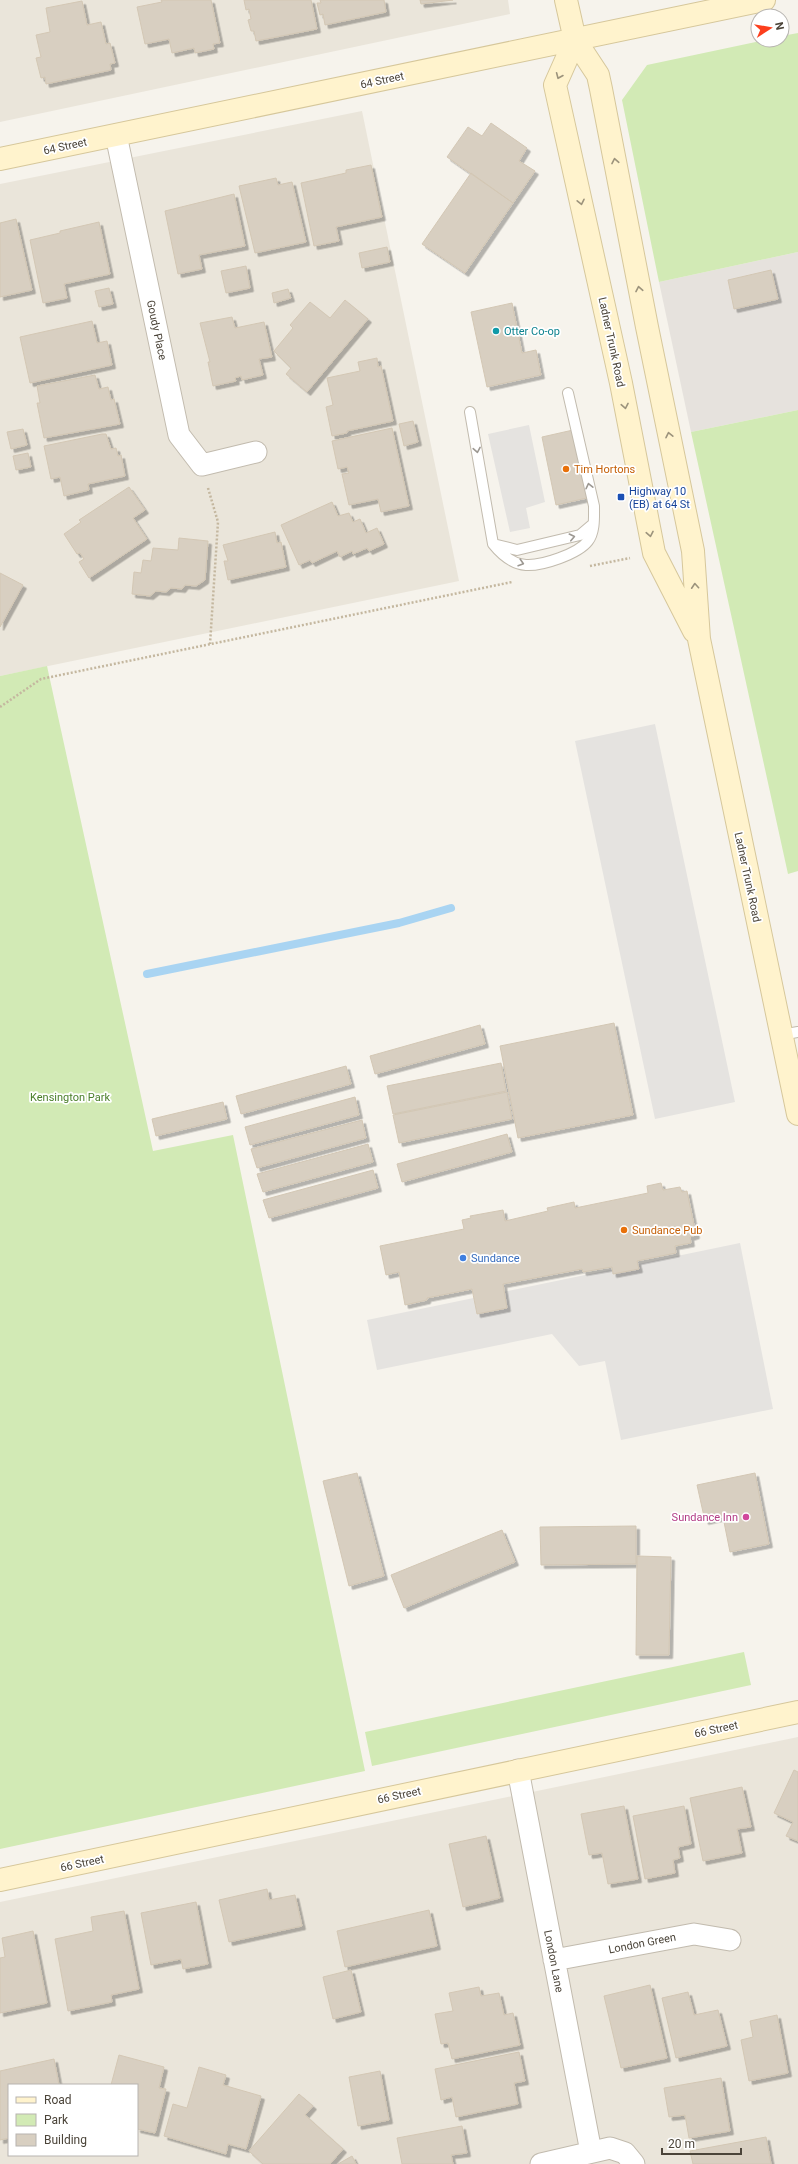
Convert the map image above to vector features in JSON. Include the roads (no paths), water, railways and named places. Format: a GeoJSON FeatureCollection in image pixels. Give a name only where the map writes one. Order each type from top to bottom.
{"type":"FeatureCollection","features":[{"type":"Feature","properties":{"kind":"main road","name":"Ladner Trunk Road"},"geometry":{"type":"LineString","coordinates":[[566,0],[575,40],[598,75],[601,89],[647,327],[693,551],[699,639],[790,1034],[798,1114]]}},
{"type":"Feature","properties":{"kind":"main road","name":"64 Street"},"geometry":{"type":"LineString","coordinates":[[0,159],[764,0]]}},
{"type":"Feature","properties":{"kind":"main road","name":"Ladner Trunk Road"},"geometry":{"type":"LineString","coordinates":[[575,40],[555,85],[619,375],[654,553],[699,639]]}},
{"type":"Feature","properties":{"kind":"main road","name":"66 Street"},"geometry":{"type":"LineString","coordinates":[[0,1880],[798,1712]]}},
{"type":"Feature","properties":{"kind":"street","name":"Goudy Place"},"geometry":{"type":"LineString","coordinates":[[116,135],[179,435],[202,464],[256,452]]}},
{"type":"Feature","properties":{"kind":"street","name":"London Lane"},"geometry":{"type":"LineString","coordinates":[[518,1770],[591,2152]]}},
{"type":"Feature","properties":{"kind":"street","name":"London Green"},"geometry":{"type":"LineString","coordinates":[[554,1960],[694,1934],[730,1940]]}},
{"type":"Feature","properties":{"kind":"street"},"geometry":{"type":"LineString","coordinates":[[542,2164],[610,2148],[625,2153],[634,2164]]}},
{"type":"Feature","properties":{"kind":"lane"},"geometry":{"type":"LineString","coordinates":[[470,412],[494,544],[502,556],[526,565],[563,558],[578,551],[588,541],[594,523],[594,506],[568,393]]}},
{"type":"Feature","properties":{"kind":"lane"},"geometry":{"type":"LineString","coordinates":[[494,544],[517,550],[580,535],[594,523]]}},
{"type":"Feature","properties":{"kind":"waterway"},"geometry":{"type":"LineString","coordinates":[[147,974],[399,923],[451,908]]}},
{"type":"Feature","properties":{"kind":"place","name":"Otter Co-op"},"geometry":{"type":"Point","coordinates":[496,331]}},
{"type":"Feature","properties":{"kind":"place","name":"Tim Hortons"},"geometry":{"type":"Point","coordinates":[566,469]}},
{"type":"Feature","properties":{"kind":"place","name":"Highway 10 (EB) at 64 St"},"geometry":{"type":"Point","coordinates":[621,497]}},
{"type":"Feature","properties":{"kind":"place","name":"Sundance Pub"},"geometry":{"type":"Point","coordinates":[624,1230]}},
{"type":"Feature","properties":{"kind":"place","name":"Sundance"},"geometry":{"type":"Point","coordinates":[463,1258]}},
{"type":"Feature","properties":{"kind":"place","name":"Sundance Inn"},"geometry":{"type":"Point","coordinates":[746,1517]}},
{"type":"Feature","properties":{"kind":"park label","name":"Kensington Park"},"geometry":{"type":"Point","coordinates":[70,1097]}}]}
